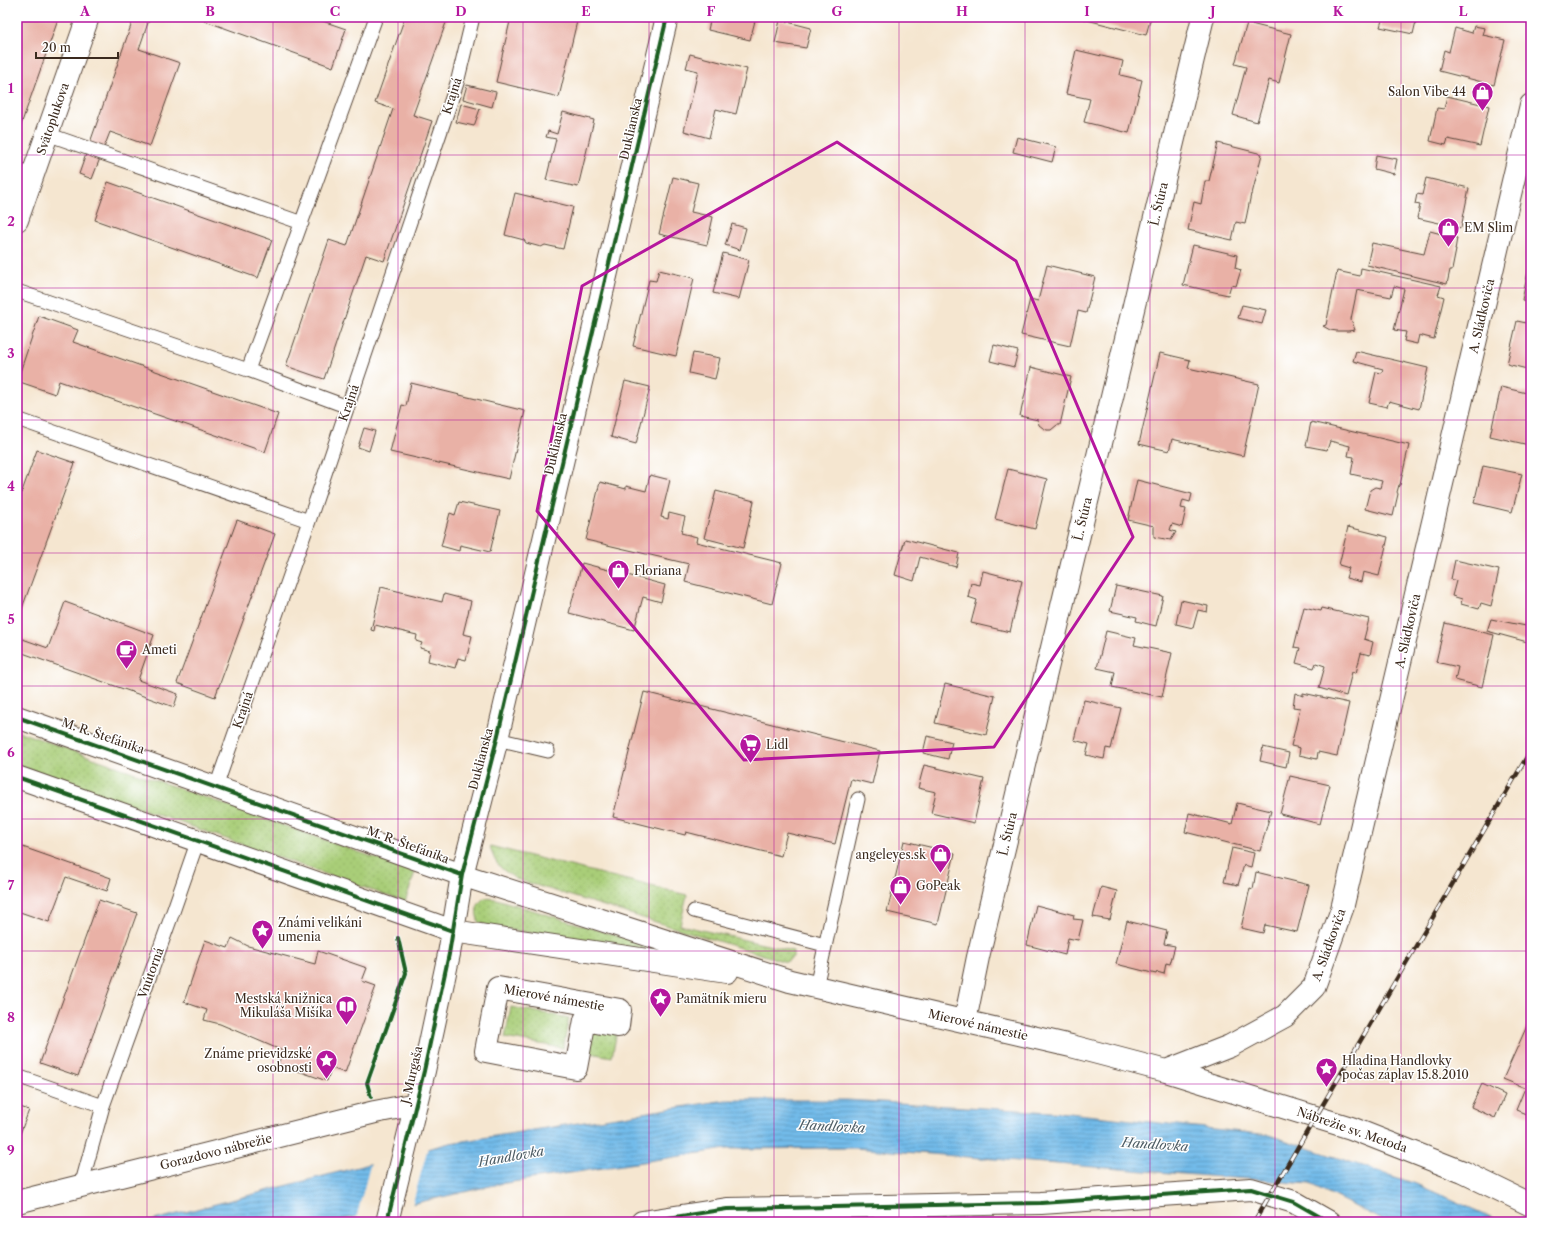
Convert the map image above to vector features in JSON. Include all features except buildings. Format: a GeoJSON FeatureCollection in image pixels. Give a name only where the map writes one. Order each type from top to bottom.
{"type":"FeatureCollection","features":[{"type":"Feature","properties":{"kind":"street","name":"Svätoplukova"},"geometry":{"type":"LineString","coordinates":[[17,220],[88,17]]}},
{"type":"Feature","properties":{"kind":"street","name":"Duklianska"},"geometry":{"type":"LineString","coordinates":[[462,875],[497,739],[667,17]]}},
{"type":"Feature","properties":{"kind":"street","name":"Ľ. Štúra"},"geometry":{"type":"LineString","coordinates":[[964,1021],[1203,17]]}},
{"type":"Feature","properties":{"kind":"street","name":"A. Sládkoviča"},"geometry":{"type":"LineString","coordinates":[[1166,1071],[1230,1046],[1285,1016],[1314,987],[1342,909],[1531,105]]}},
{"type":"Feature","properties":{"kind":"street","name":"M. R. Štefánika"},"geometry":{"type":"LineString","coordinates":[[17,717],[462,875]]}},
{"type":"Feature","properties":{"kind":"street"},"geometry":{"type":"LineString","coordinates":[[17,777],[452,931],[462,875]]}},
{"type":"Feature","properties":{"kind":"street","name":"Mierové námestie"},"geometry":{"type":"LineString","coordinates":[[462,875],[790,981]]}},
{"type":"Feature","properties":{"kind":"street","name":"Mierové námestie"},"geometry":{"type":"LineString","coordinates":[[452,931],[790,981],[1071,1046],[1166,1071]]}},
{"type":"Feature","properties":{"kind":"street","name":"J. Murgaša"},"geometry":{"type":"LineString","coordinates":[[387,1222],[416,1104],[452,931]]}},
{"type":"Feature","properties":{"kind":"street","name":"Mierové námestie"},"geometry":{"type":"LineString","coordinates":[[498,988],[620,1010],[618,1026],[585,1020],[576,1068],[486,1051],[498,988]]}},
{"type":"Feature","properties":{"kind":"street","name":"Nábrežie sv. Metoda"},"geometry":{"type":"LineString","coordinates":[[1166,1071],[1352,1128],[1463,1172],[1531,1205]]}},
{"type":"Feature","properties":{"kind":"street","name":"Gorazdovo nábrežie"},"geometry":{"type":"LineString","coordinates":[[17,1202],[375,1112],[416,1104]]}},
{"type":"Feature","properties":{"kind":"street"},"geometry":{"type":"LineString","coordinates":[[642,1222],[727,1209],[1041,1203],[1251,1189],[1294,1202],[1329,1222]]}},
{"type":"Feature","properties":{"kind":"lane"},"geometry":{"type":"LineString","coordinates":[[248,370],[376,17]]}},
{"type":"Feature","properties":{"kind":"lane","name":"Krajná"},"geometry":{"type":"LineString","coordinates":[[216,787],[309,521],[457,83],[473,17]]}},
{"type":"Feature","properties":{"kind":"lane"},"geometry":{"type":"LineString","coordinates":[[47,134],[302,223]]}},
{"type":"Feature","properties":{"kind":"lane"},"geometry":{"type":"LineString","coordinates":[[17,291],[248,370],[348,407]]}},
{"type":"Feature","properties":{"kind":"lane"},"geometry":{"type":"LineString","coordinates":[[17,419],[309,521]]}},
{"type":"Feature","properties":{"kind":"lane"},"geometry":{"type":"LineString","coordinates":[[497,739],[548,751]]}},
{"type":"Feature","properties":{"kind":"lane"},"geometry":{"type":"LineString","coordinates":[[816,987],[858,799]]}},
{"type":"Feature","properties":{"kind":"lane","name":"Vnútorná"},"geometry":{"type":"LineString","coordinates":[[81,1186],[103,1106],[198,840]]}},
{"type":"Feature","properties":{"kind":"lane"},"geometry":{"type":"LineString","coordinates":[[694,911],[825,946]]}},
{"type":"Feature","properties":{"kind":"lane"},"geometry":{"type":"LineString","coordinates":[[17,1076],[103,1106]]}},
{"type":"Feature","properties":{"kind":"highlighted area"},"geometry":{"type":"Polygon","coordinates":[[[837,142],[1016,261],[1133,537],[994,747],[744,760],[537,511],[582,286],[837,142]]]}},
{"type":"Feature","properties":{"kind":"green space"},"geometry":{"type":"Polygon","coordinates":[[[17,731],[415,872],[405,902],[17,765],[17,731]]]}},
{"type":"Feature","properties":{"kind":"green space"},"geometry":{"type":"Polygon","coordinates":[[[490,846],[687,895],[680,925],[793,951],[793,957],[786,962],[516,879],[499,866],[494,858],[490,846]]]}},
{"type":"Feature","properties":{"kind":"green space"},"geometry":{"type":"Polygon","coordinates":[[[484,898],[496,899],[647,945],[644,950],[492,927],[479,923],[476,912],[477,907],[484,898]]]}},
{"type":"Feature","properties":{"kind":"green space"},"geometry":{"type":"Polygon","coordinates":[[[511,1007],[569,1018],[563,1048],[505,1038],[511,1007]]]}},
{"type":"Feature","properties":{"kind":"green space"},"geometry":{"type":"Polygon","coordinates":[[[585,1020],[618,1026],[612,1057],[579,1051],[585,1020]]]}},
{"type":"Feature","properties":{"kind":"water","name":"Handlovka"},"geometry":{"type":"Polygon","coordinates":[[[726,1100],[847,1100],[1068,1113],[1269,1135],[1416,1184],[1502,1222],[1386,1222],[1310,1184],[854,1148],[726,1149],[499,1184],[332,1222],[147,1222],[450,1143],[726,1100]]]}},
{"type":"Feature","properties":{"kind":"pier"},"geometry":{"type":"Polygon","coordinates":[[[428,1147],[412,1206],[356,1219],[371,1162],[428,1147]]]}},
{"type":"Feature","properties":{"kind":"railway"},"geometry":{"type":"LineString","coordinates":[[1254,1222],[1531,750]]}},
{"type":"Feature","properties":{"kind":"cycle path"},"geometry":{"type":"LineString","coordinates":[[387,1222],[424,1071],[449,954],[462,875],[497,739],[667,17]]}},
{"type":"Feature","properties":{"kind":"cycle path"},"geometry":{"type":"LineString","coordinates":[[17,717],[462,875]]}},
{"type":"Feature","properties":{"kind":"cycle path"},"geometry":{"type":"LineString","coordinates":[[17,777],[453,931]]}},
{"type":"Feature","properties":{"kind":"cycle path"},"geometry":{"type":"LineString","coordinates":[[371,1097],[367,1083],[406,973],[398,938]]}},
{"type":"Feature","properties":{"kind":"cycle path"},"geometry":{"type":"LineString","coordinates":[[642,1222],[727,1209],[1041,1203],[1251,1189],[1294,1202],[1329,1222]]}},
{"type":"Feature","properties":{"kind":"place","name":"Salon Vibe 44"},"geometry":{"type":"Point","coordinates":[1482,112]}},
{"type":"Feature","properties":{"kind":"place","name":"EM Slim"},"geometry":{"type":"Point","coordinates":[1448,248]}},
{"type":"Feature","properties":{"kind":"place","name":"Floriana"},"geometry":{"type":"Point","coordinates":[619,590]}},
{"type":"Feature","properties":{"kind":"place","name":"Ameti"},"geometry":{"type":"Point","coordinates":[127,670]}},
{"type":"Feature","properties":{"kind":"place","name":"Lidl"},"geometry":{"type":"Point","coordinates":[751,764]}},
{"type":"Feature","properties":{"kind":"place","name":"angeleyes.sk"},"geometry":{"type":"Point","coordinates":[941,874]}},
{"type":"Feature","properties":{"kind":"place","name":"GoPeak"},"geometry":{"type":"Point","coordinates":[901,906]}},
{"type":"Feature","properties":{"kind":"place","name":"Známi velikáni umenia"},"geometry":{"type":"Point","coordinates":[263,950]}},
{"type":"Feature","properties":{"kind":"place","name":"Pamätník mieru"},"geometry":{"type":"Point","coordinates":[661,1018]}},
{"type":"Feature","properties":{"kind":"place","name":"Mestská knižnica Mikuláša Mišíka"},"geometry":{"type":"Point","coordinates":[347,1026]}},
{"type":"Feature","properties":{"kind":"place","name":"Známe prievidzské osobnosti"},"geometry":{"type":"Point","coordinates":[327,1080]}},
{"type":"Feature","properties":{"kind":"place","name":"Hladina Handlovky počas záplav 15.8.2010"},"geometry":{"type":"Point","coordinates":[1327,1088]}}]}
